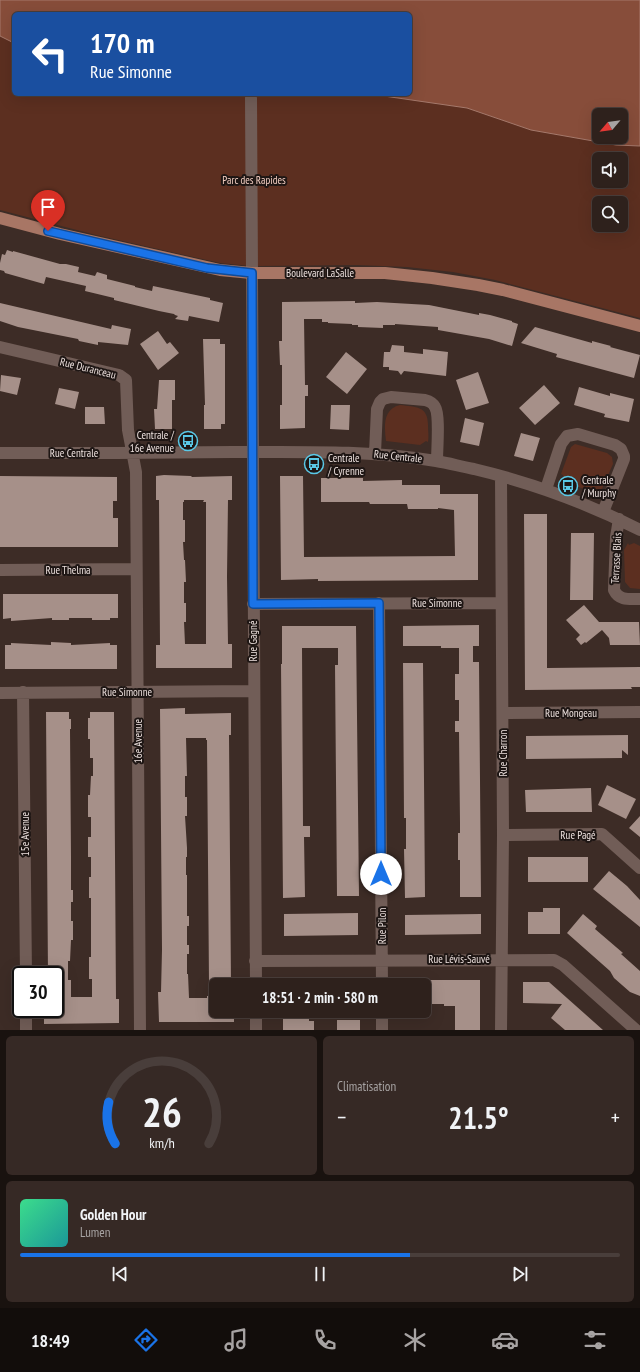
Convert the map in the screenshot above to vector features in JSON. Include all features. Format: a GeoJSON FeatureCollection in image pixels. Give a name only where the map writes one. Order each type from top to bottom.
{"type":"FeatureCollection","features":[{"type":"Feature","properties":{"kind":"main road","name":"Boulevard LaSalle"},"geometry":{"type":"LineString","coordinates":[[0,218],[60,234],[201,267],[252,273],[385,273],[446,280],[503,290],[640,326]]}},
{"type":"Feature","properties":{"kind":"street","name":"Rue Gagné"},"geometry":{"type":"LineString","coordinates":[[251,98],[256,978]]}},
{"type":"Feature","properties":{"kind":"street","name":"Rue Duranceau"},"geometry":{"type":"LineString","coordinates":[[0,347],[119,375],[126,380],[128,430],[132,452]]}},
{"type":"Feature","properties":{"kind":"street"},"geometry":{"type":"LineString","coordinates":[[374,454],[377,409],[383,399],[391,396],[430,401],[436,408],[438,441],[437,461]]}},
{"type":"Feature","properties":{"kind":"street"},"geometry":{"type":"LineString","coordinates":[[546,489],[561,444],[567,436],[578,434],[615,446],[621,450],[624,459],[603,512]]}},
{"type":"Feature","properties":{"kind":"street","name":"16e Avenue"},"geometry":{"type":"LineString","coordinates":[[132,452],[136,472],[140,1030]]}},
{"type":"Feature","properties":{"kind":"street","name":"Rue Centrale"},"geometry":{"type":"LineString","coordinates":[[0,453],[253,452],[374,454],[437,461],[501,476],[546,489],[603,512],[640,530]]}},
{"type":"Feature","properties":{"kind":"street","name":"Rue Charron"},"geometry":{"type":"LineString","coordinates":[[501,476],[503,713],[501,1030]]}},
{"type":"Feature","properties":{"kind":"street","name":"Terrasse Blais"},"geometry":{"type":"LineString","coordinates":[[619,520],[616,537],[614,590],[621,598],[640,599]]}},
{"type":"Feature","properties":{"kind":"street","name":"Rue Thelma"},"geometry":{"type":"LineString","coordinates":[[0,570],[136,569]]}},
{"type":"Feature","properties":{"kind":"street","name":"Rue Simonne"},"geometry":{"type":"LineString","coordinates":[[253,604],[501,602]]}},
{"type":"Feature","properties":{"kind":"street","name":"Rue Pilon"},"geometry":{"type":"LineString","coordinates":[[379,603],[382,978]]}},
{"type":"Feature","properties":{"kind":"street","name":"Rue Simonne"},"geometry":{"type":"LineString","coordinates":[[0,693],[253,691]]}},
{"type":"Feature","properties":{"kind":"street","name":"15e Avenue"},"geometry":{"type":"LineString","coordinates":[[23,692],[26,966]]}},
{"type":"Feature","properties":{"kind":"street","name":"Rue Mongeau"},"geometry":{"type":"LineString","coordinates":[[503,713],[640,712]]}},
{"type":"Feature","properties":{"kind":"street","name":"Rue Pagé"},"geometry":{"type":"LineString","coordinates":[[503,835],[602,834],[640,868]]}},
{"type":"Feature","properties":{"kind":"street","name":"Rue Lévis-Sauvé"},"geometry":{"type":"LineString","coordinates":[[255,961],[548,959],[559,962],[636,1030]]}},
{"type":"Feature","properties":{"kind":"street"},"geometry":{"type":"LineString","coordinates":[[26,1018],[26,1030]]}},
{"type":"Feature","properties":{"kind":"street"},"geometry":{"type":"LineString","coordinates":[[256,1018],[256,1030]]}},
{"type":"Feature","properties":{"kind":"street"},"geometry":{"type":"LineString","coordinates":[[382,1018],[382,1030]]}},
{"type":"Feature","properties":{"kind":"green space","name":"Parc des Rapides"},"geometry":{"type":"Polygon","coordinates":[[[0,0],[315,12],[12,12],[12,96],[384,96],[467,108],[531,130],[592,141],[592,144],[640,146],[640,318],[495,280],[453,272],[407,267],[357,265],[250,266],[220,263],[96,235],[0,210],[0,0]]]}},
{"type":"Feature","properties":{"kind":"green space"},"geometry":{"type":"Polygon","coordinates":[[[400,405],[416,407],[426,414],[428,425],[428,442],[426,441],[420,445],[386,441],[386,419],[390,410],[400,405]]]}},
{"type":"Feature","properties":{"kind":"green space"},"geometry":{"type":"Polygon","coordinates":[[[575,444],[607,453],[612,457],[613,464],[601,491],[600,490],[595,493],[576,486],[577,483],[570,480],[569,483],[561,474],[571,447],[575,444]]]}},
{"type":"Feature","properties":{"kind":"green space"},"geometry":{"type":"Polygon","coordinates":[[[628,543],[629,545],[634,543],[640,546],[640,589],[630,588],[625,582],[624,550],[628,543]]]}},
{"type":"Feature","properties":{"kind":"shaded area"},"geometry":{"type":"Polygon","coordinates":[[[0,0],[640,0],[640,146],[610,144],[628,144],[628,108],[592,108],[592,141],[531,130],[467,108],[384,96],[412,96],[412,12],[12,12],[12,42],[0,36],[0,0]]]}},
{"type":"Feature","properties":{"kind":"building"},"geometry":{"type":"Polygon","coordinates":[[[7,250],[60,264],[79,267],[78,272],[95,276],[97,272],[107,275],[107,279],[135,287],[152,291],[153,286],[210,298],[210,300],[223,303],[219,322],[189,316],[188,321],[175,319],[178,316],[174,314],[114,300],[114,298],[85,291],[86,286],[46,277],[44,284],[5,273],[4,271],[0,270],[0,263],[2,254],[5,255],[7,250]]]}},
{"type":"Feature","properties":{"kind":"building"},"geometry":{"type":"Polygon","coordinates":[[[355,301],[355,303],[377,302],[429,305],[479,315],[479,313],[490,315],[518,324],[512,346],[489,339],[438,330],[438,327],[395,324],[383,325],[383,328],[358,327],[358,325],[352,324],[322,322],[322,319],[304,319],[305,385],[308,385],[308,396],[305,396],[305,428],[280,429],[280,405],[282,405],[282,365],[280,365],[279,341],[282,341],[282,302],[355,301]]]}},
{"type":"Feature","properties":{"kind":"building"},"geometry":{"type":"Polygon","coordinates":[[[0,303],[111,329],[112,325],[131,329],[128,345],[98,342],[98,345],[79,341],[78,339],[18,327],[0,321],[0,303]]]}},
{"type":"Feature","properties":{"kind":"building"},"geometry":{"type":"Polygon","coordinates":[[[535,327],[592,343],[592,341],[611,346],[610,347],[640,355],[634,378],[556,357],[557,354],[521,343],[535,327]]]}},
{"type":"Feature","properties":{"kind":"building"},"geometry":{"type":"Polygon","coordinates":[[[158,331],[167,344],[170,342],[179,353],[158,370],[140,344],[158,331]]]}},
{"type":"Feature","properties":{"kind":"building"},"geometry":{"type":"Polygon","coordinates":[[[203,339],[220,339],[220,344],[225,344],[225,424],[221,424],[221,429],[204,429],[205,405],[203,339]]]}},
{"type":"Feature","properties":{"kind":"building"},"geometry":{"type":"Polygon","coordinates":[[[392,345],[404,346],[404,352],[423,354],[423,349],[448,352],[446,376],[404,371],[401,375],[398,371],[389,370],[389,367],[383,367],[384,352],[390,352],[392,345]]]}},
{"type":"Feature","properties":{"kind":"building"},"geometry":{"type":"Polygon","coordinates":[[[346,352],[367,369],[347,394],[326,377],[346,352]]]}},
{"type":"Feature","properties":{"kind":"building"},"geometry":{"type":"Polygon","coordinates":[[[478,372],[489,403],[466,410],[456,380],[478,372]]]}},
{"type":"Feature","properties":{"kind":"building"},"geometry":{"type":"Polygon","coordinates":[[[1,375],[21,378],[17,395],[0,391],[1,375]]]}},
{"type":"Feature","properties":{"kind":"building"},"geometry":{"type":"Polygon","coordinates":[[[159,380],[175,380],[175,400],[172,400],[172,429],[155,429],[154,409],[157,409],[159,380]]]}},
{"type":"Feature","properties":{"kind":"building"},"geometry":{"type":"Polygon","coordinates":[[[544,385],[560,403],[535,425],[519,408],[544,385]]]}},
{"type":"Feature","properties":{"kind":"building"},"geometry":{"type":"Polygon","coordinates":[[[579,387],[610,396],[610,393],[634,399],[629,422],[604,417],[605,414],[574,405],[579,387]]]}},
{"type":"Feature","properties":{"kind":"building"},"geometry":{"type":"Polygon","coordinates":[[[59,388],[79,392],[75,409],[55,404],[59,388]]]}},
{"type":"Feature","properties":{"kind":"building"},"geometry":{"type":"Polygon","coordinates":[[[331,405],[350,405],[349,430],[330,429],[331,405]]]}},
{"type":"Feature","properties":{"kind":"building"},"geometry":{"type":"Polygon","coordinates":[[[85,407],[104,407],[105,424],[85,424],[85,407]]]}},
{"type":"Feature","properties":{"kind":"building"},"geometry":{"type":"Polygon","coordinates":[[[465,418],[484,423],[479,446],[460,442],[465,418]]]}},
{"type":"Feature","properties":{"kind":"building"},"geometry":{"type":"Polygon","coordinates":[[[521,433],[540,438],[533,461],[514,456],[521,433]]]}},
{"type":"Feature","properties":{"kind":"building"},"geometry":{"type":"Polygon","coordinates":[[[0,476],[117,477],[117,501],[113,501],[113,518],[118,518],[118,547],[0,547],[0,476]]]}},
{"type":"Feature","properties":{"kind":"building"},"geometry":{"type":"Polygon","coordinates":[[[156,476],[232,476],[232,500],[228,500],[227,577],[228,644],[232,644],[232,668],[156,668],[156,645],[160,645],[159,500],[156,500],[156,476]],[[184,500],[183,502],[185,542],[183,542],[186,582],[184,582],[184,603],[186,603],[186,622],[184,622],[185,644],[206,644],[206,502],[203,502],[204,500],[184,500]]]}},
{"type":"Feature","properties":{"kind":"building"},"geometry":{"type":"Polygon","coordinates":[[[280,476],[303,476],[304,557],[455,556],[454,510],[438,508],[408,509],[407,504],[321,502],[321,478],[363,478],[363,481],[402,480],[402,485],[440,485],[440,494],[478,494],[478,580],[281,580],[280,476]]]}},
{"type":"Feature","properties":{"kind":"building"},"geometry":{"type":"Polygon","coordinates":[[[524,514],[547,514],[547,668],[640,667],[640,687],[631,687],[632,689],[525,690],[524,514]]]}},
{"type":"Feature","properties":{"kind":"building"},"geometry":{"type":"Polygon","coordinates":[[[571,533],[594,533],[593,600],[570,600],[571,533]]]}},
{"type":"Feature","properties":{"kind":"building"},"geometry":{"type":"Polygon","coordinates":[[[3,594],[118,594],[118,618],[110,618],[110,620],[69,618],[69,620],[52,620],[52,618],[11,621],[11,618],[3,619],[3,594]]]}},
{"type":"Feature","properties":{"kind":"building"},"geometry":{"type":"Polygon","coordinates":[[[584,605],[599,622],[639,622],[640,645],[610,645],[609,638],[602,630],[586,643],[585,642],[581,645],[576,639],[580,635],[566,620],[584,605]]]}},
{"type":"Feature","properties":{"kind":"building"},"geometry":{"type":"Polygon","coordinates":[[[479,625],[479,646],[473,646],[473,662],[479,662],[481,897],[460,897],[460,860],[458,860],[458,833],[460,833],[459,732],[455,732],[455,721],[459,721],[459,700],[455,700],[455,674],[459,674],[459,648],[441,648],[441,646],[403,646],[403,626],[479,625]]]}},
{"type":"Feature","properties":{"kind":"building"},"geometry":{"type":"Polygon","coordinates":[[[282,626],[356,626],[359,896],[337,896],[335,665],[338,665],[338,648],[302,648],[303,826],[310,826],[310,837],[304,837],[305,897],[283,898],[282,626]]]}},
{"type":"Feature","properties":{"kind":"building"},"geometry":{"type":"Polygon","coordinates":[[[51,642],[71,643],[71,645],[110,643],[110,645],[117,645],[117,669],[5,669],[5,645],[11,645],[11,643],[51,645],[51,642]]]}},
{"type":"Feature","properties":{"kind":"building"},"geometry":{"type":"Polygon","coordinates":[[[403,663],[423,663],[425,897],[405,898],[404,849],[406,849],[406,818],[404,818],[403,663]]]}},
{"type":"Feature","properties":{"kind":"building"},"geometry":{"type":"Polygon","coordinates":[[[185,708],[185,714],[231,713],[231,735],[229,735],[231,978],[209,978],[209,983],[206,738],[186,738],[187,776],[185,776],[185,797],[187,797],[187,816],[185,816],[187,848],[187,916],[189,916],[189,926],[187,926],[187,945],[189,945],[189,954],[187,954],[187,974],[189,998],[207,998],[207,996],[209,996],[209,1018],[234,1018],[234,1022],[159,1022],[158,992],[161,992],[162,950],[160,709],[185,708]]]}},
{"type":"Feature","properties":{"kind":"building"},"geometry":{"type":"Polygon","coordinates":[[[46,712],[69,712],[69,719],[71,719],[71,890],[73,890],[73,902],[71,902],[71,921],[73,921],[73,940],[71,940],[70,961],[68,961],[68,980],[71,980],[71,997],[92,997],[92,979],[89,979],[89,957],[91,957],[91,898],[89,898],[89,877],[91,877],[91,857],[88,857],[88,837],[91,837],[91,817],[88,817],[88,795],[90,795],[91,776],[93,776],[93,758],[90,758],[88,718],[90,718],[90,712],[114,712],[116,999],[119,999],[119,1023],[44,1024],[44,1018],[64,1018],[64,966],[48,966],[46,712]]]}},
{"type":"Feature","properties":{"kind":"building"},"geometry":{"type":"Polygon","coordinates":[[[628,735],[628,755],[622,750],[622,758],[526,759],[526,736],[628,735]]]}},
{"type":"Feature","properties":{"kind":"building"},"geometry":{"type":"Polygon","coordinates":[[[607,785],[636,799],[626,819],[598,805],[607,785]]]}},
{"type":"Feature","properties":{"kind":"building"},"geometry":{"type":"Polygon","coordinates":[[[591,788],[592,812],[526,812],[525,790],[591,788]]]}},
{"type":"Feature","properties":{"kind":"building"},"geometry":{"type":"Polygon","coordinates":[[[640,816],[640,837],[629,828],[640,816]]]}},
{"type":"Feature","properties":{"kind":"building"},"geometry":{"type":"Polygon","coordinates":[[[528,857],[588,857],[588,882],[528,882],[528,857]]]}},
{"type":"Feature","properties":{"kind":"building"},"geometry":{"type":"Polygon","coordinates":[[[609,871],[627,886],[640,900],[640,927],[593,889],[609,871]]]}},
{"type":"Feature","properties":{"kind":"building"},"geometry":{"type":"Polygon","coordinates":[[[543,908],[560,908],[560,934],[528,934],[528,912],[543,912],[543,908]]]}},
{"type":"Feature","properties":{"kind":"building"},"geometry":{"type":"Polygon","coordinates":[[[358,913],[358,935],[284,936],[284,914],[358,913]]]}},
{"type":"Feature","properties":{"kind":"building"},"geometry":{"type":"Polygon","coordinates":[[[481,914],[481,934],[405,935],[405,915],[481,914]]]}},
{"type":"Feature","properties":{"kind":"building"},"geometry":{"type":"Polygon","coordinates":[[[583,914],[597,926],[595,929],[623,953],[621,954],[640,971],[640,996],[630,992],[614,978],[610,971],[567,933],[583,914]]]}},
{"type":"Feature","properties":{"kind":"building"},"geometry":{"type":"Polygon","coordinates":[[[431,980],[480,980],[480,1030],[455,1030],[455,1006],[444,1006],[444,1004],[431,1004],[431,980]]]}},
{"type":"Feature","properties":{"kind":"building"},"geometry":{"type":"Polygon","coordinates":[[[523,982],[549,982],[603,1030],[565,1030],[551,1018],[562,1004],[523,1003],[523,982]]]}},
{"type":"Feature","properties":{"kind":"building"},"geometry":{"type":"Polygon","coordinates":[[[309,1018],[309,1021],[314,1021],[314,1030],[283,1030],[283,1019],[309,1018]]]}},
{"type":"Feature","properties":{"kind":"building"},"geometry":{"type":"Polygon","coordinates":[[[337,1020],[360,1020],[360,1030],[337,1030],[337,1020]]]}},
{"type":"Feature","properties":{"kind":"place","name":"Centrale / 16e Avenue"},"geometry":{"type":"Point","coordinates":[188,441]}},
{"type":"Feature","properties":{"kind":"place","name":"Centrale / Cyrenne"},"geometry":{"type":"Point","coordinates":[314,464]}},
{"type":"Feature","properties":{"kind":"place","name":"Centrale / Murphy"},"geometry":{"type":"Point","coordinates":[568,486]}},
{"type":"Feature","properties":{"kind":"route"},"geometry":{"type":"LineString","coordinates":[[48,231],[207,268],[237,273],[252,273],[253,604],[379,603],[381,874]]}}]}
